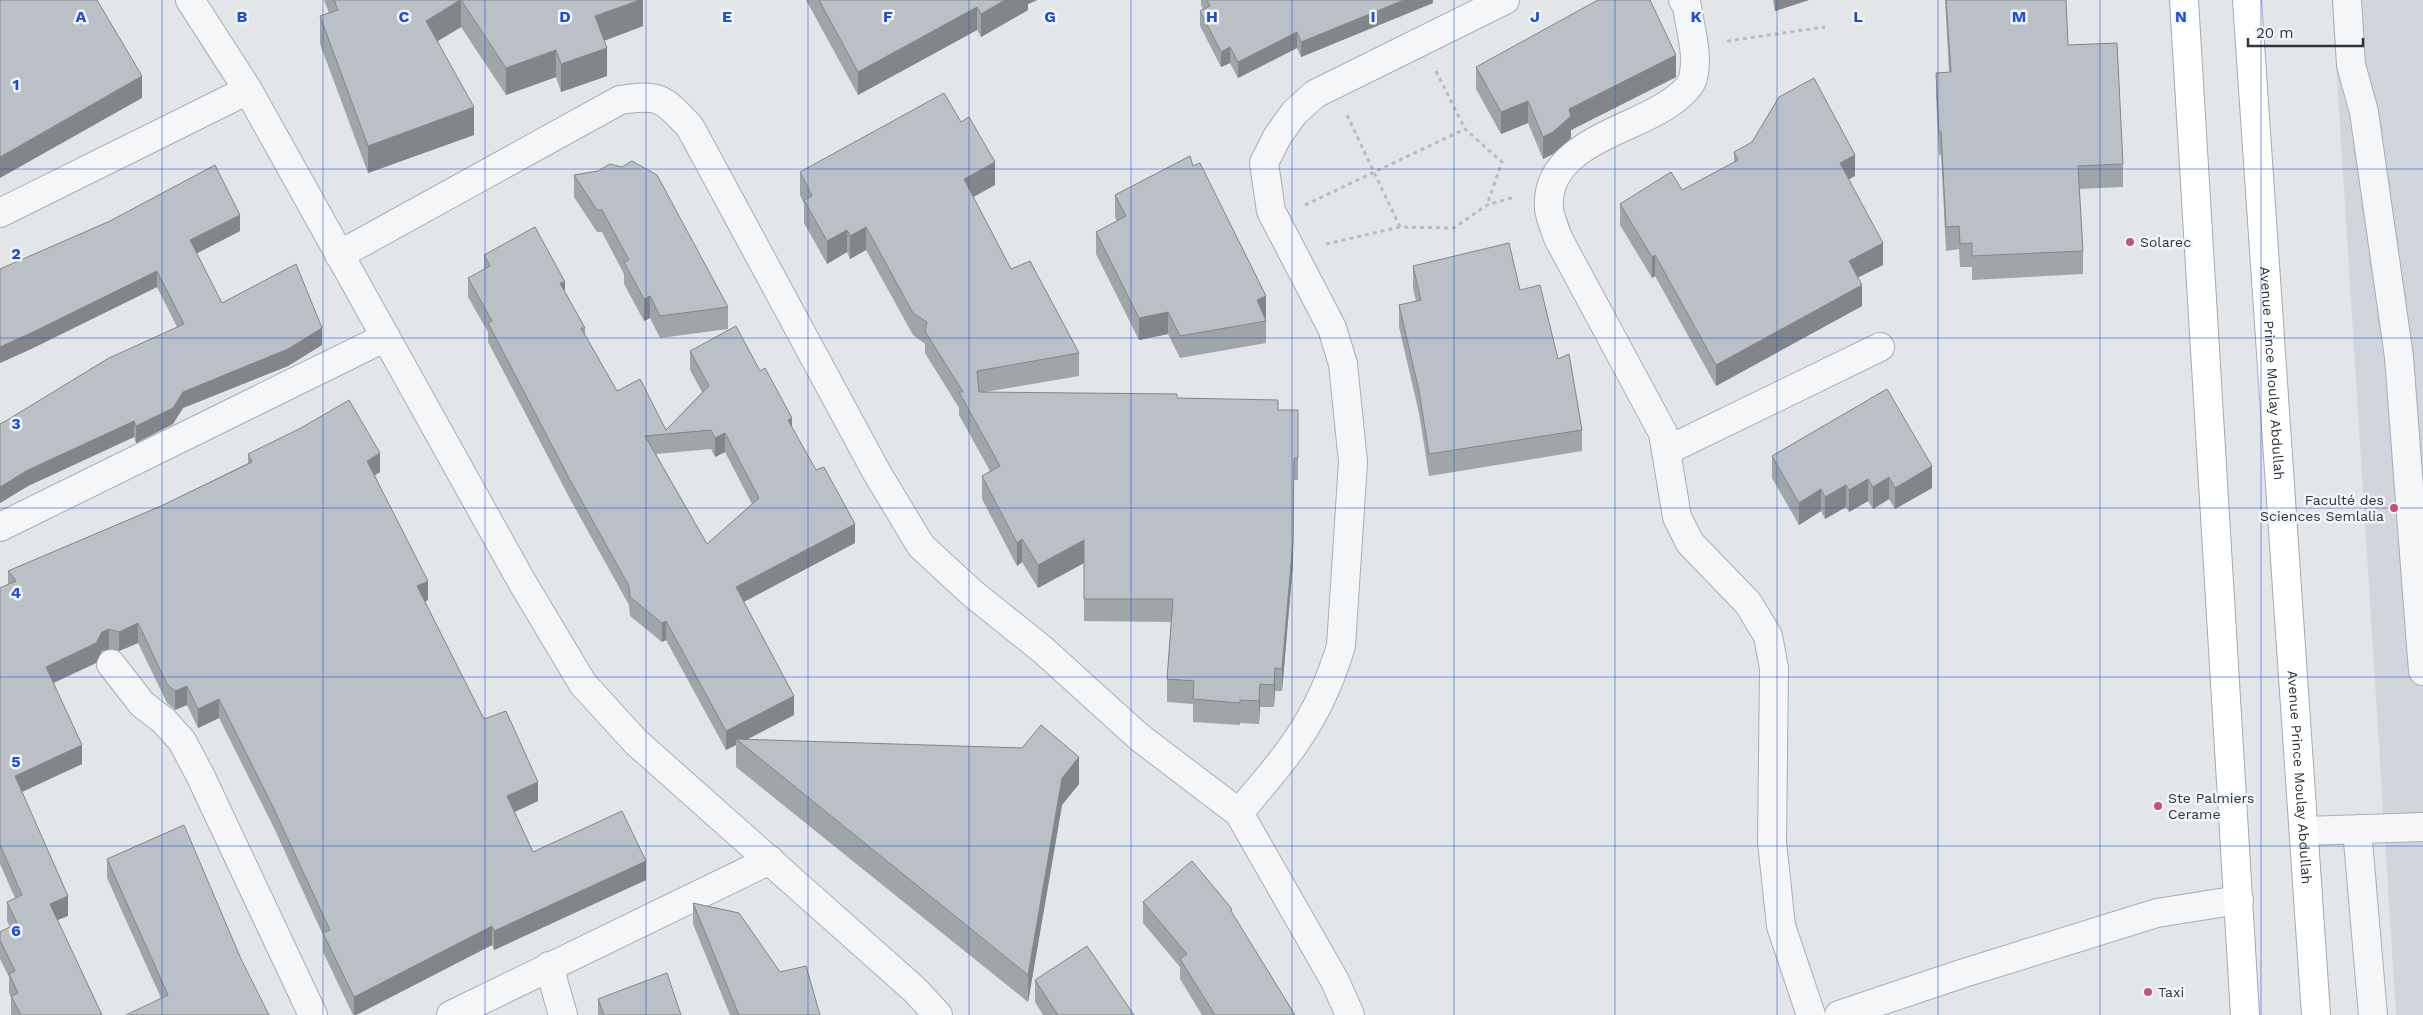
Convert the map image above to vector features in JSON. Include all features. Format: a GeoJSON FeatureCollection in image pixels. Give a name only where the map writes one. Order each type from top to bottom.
{"type":"FeatureCollection","features":[{"type":"Feature","properties":{"kind":"main road"},"geometry":{"type":"LineString","coordinates":[[2184,0],[2245,1015]]}},
{"type":"Feature","properties":{"kind":"main road","name":"Avenue Prince Moulay Abdullah"},"geometry":{"type":"LineString","coordinates":[[2247,0],[2305,831],[2316,1015]]}},
{"type":"Feature","properties":{"kind":"street"},"geometry":{"type":"LineString","coordinates":[[190,0],[248,90],[522,582],[583,684],[636,742],[915,990],[938,1015]]}},
{"type":"Feature","properties":{"kind":"street"},"geometry":{"type":"LineString","coordinates":[[1239,812],[1297,741],[1321,700],[1341,646],[1353,462],[1343,364],[1332,328],[1271,211],[1264,163],[1277,137],[1294,113],[1315,94],[1506,0]]}},
{"type":"Feature","properties":{"kind":"street"},"geometry":{"type":"LineString","coordinates":[[1683,0],[1687,6],[1696,61],[1692,80],[1676,99],[1655,113],[1578,150],[1563,164],[1551,188],[1549,209],[1558,238],[1663,433],[1677,517],[1690,543],[1748,603],[1768,636],[1774,668],[1772,842],[1781,926],[1811,1015]]}},
{"type":"Feature","properties":{"kind":"street"},"geometry":{"type":"LineString","coordinates":[[2347,0],[2351,65],[2364,112],[2399,357],[2423,671]]}},
{"type":"Feature","properties":{"kind":"street"},"geometry":{"type":"LineString","coordinates":[[0,213],[248,90]]}},
{"type":"Feature","properties":{"kind":"street"},"geometry":{"type":"LineString","coordinates":[[339,255],[620,100],[647,96],[667,103],[690,127],[877,473],[921,546],[972,593],[1043,650],[1139,737],[1239,812],[1334,981],[1350,1015]]}},
{"type":"Feature","properties":{"kind":"street"},"geometry":{"type":"LineString","coordinates":[[0,527],[386,337]]}},
{"type":"Feature","properties":{"kind":"street"},"geometry":{"type":"LineString","coordinates":[[1666,451],[1880,347]]}},
{"type":"Feature","properties":{"kind":"street"},"geometry":{"type":"LineString","coordinates":[[111,664],[142,704],[164,721],[182,741],[200,775],[313,1015]]}},
{"type":"Feature","properties":{"kind":"street"},"geometry":{"type":"LineString","coordinates":[[2305,831],[2423,827]]}},
{"type":"Feature","properties":{"kind":"street"},"geometry":{"type":"LineString","coordinates":[[2357,829],[2373,1015]]}},
{"type":"Feature","properties":{"kind":"street"},"geometry":{"type":"LineString","coordinates":[[451,1015],[770,860]]}},
{"type":"Feature","properties":{"kind":"street"},"geometry":{"type":"LineString","coordinates":[[1838,1015],[1961,974],[2157,914],[2239,900]]}},
{"type":"Feature","properties":{"kind":"street"},"geometry":{"type":"LineString","coordinates":[[549,966],[563,1015]]}},
{"type":"Feature","properties":{"kind":"path"},"geometry":{"type":"LineString","coordinates":[[1693,46],[1825,28]]}},
{"type":"Feature","properties":{"kind":"path"},"geometry":{"type":"LineString","coordinates":[[1422,42],[1464,129],[1502,162],[1487,205]]}},
{"type":"Feature","properties":{"kind":"path"},"geometry":{"type":"LineString","coordinates":[[1334,85],[1400,227]]}},
{"type":"Feature","properties":{"kind":"path"},"geometry":{"type":"LineString","coordinates":[[1276,220],[1373,171],[1464,129]]}},
{"type":"Feature","properties":{"kind":"path"},"geometry":{"type":"LineString","coordinates":[[1291,251],[1360,238],[1400,227],[1454,228],[1487,205],[1551,188]]}},
{"type":"Feature","properties":{"kind":"shaded area","name":"Faculté des Sciences Semlalia"},"geometry":{"type":"Polygon","coordinates":[[[2332,0],[2423,0],[2423,1015],[2396,1015],[2332,0]]]}},
{"type":"Feature","properties":{"kind":"building"},"geometry":{"type":"Polygon","coordinates":[[[0,0],[97,0],[142,76],[0,157],[0,0]]]}},
{"type":"Feature","properties":{"kind":"building"},"geometry":{"type":"Polygon","coordinates":[[[334,0],[460,0],[426,21],[474,107],[368,146],[320,16],[338,10],[334,0]]]}},
{"type":"Feature","properties":{"kind":"building"},"geometry":{"type":"Polygon","coordinates":[[[461,0],[640,0],[595,16],[607,48],[561,64],[556,50],[506,68],[461,0]]]}},
{"type":"Feature","properties":{"kind":"building"},"geometry":{"type":"Polygon","coordinates":[[[819,0],[1005,0],[981,14],[977,7],[858,72],[819,0]]]}},
{"type":"Feature","properties":{"kind":"building"},"geometry":{"type":"Polygon","coordinates":[[[1207,0],[1404,0],[1301,42],[1297,32],[1238,62],[1230,47],[1221,52],[1200,11],[1210,6],[1207,0]]]}},
{"type":"Feature","properties":{"kind":"building"},"geometry":{"type":"Polygon","coordinates":[[[1598,0],[1650,0],[1676,55],[1569,109],[1571,116],[1553,132],[1543,137],[1528,101],[1501,112],[1476,67],[1598,0]]]}},
{"type":"Feature","properties":{"kind":"building"},"geometry":{"type":"Polygon","coordinates":[[[1946,0],[2066,0],[2068,45],[2117,43],[2123,164],[2078,166],[2083,251],[1972,256],[1972,243],[1960,244],[1959,226],[1946,227],[1936,73],[1951,72],[1946,0]]]}},
{"type":"Feature","properties":{"kind":"building"},"geometry":{"type":"Polygon","coordinates":[[[1814,78],[1855,155],[1840,163],[1883,243],[1849,261],[1862,285],[1716,365],[1655,255],[1652,257],[1620,204],[1671,172],[1682,190],[1738,160],[1734,152],[1752,142],[1779,97],[1814,78]]]}},
{"type":"Feature","properties":{"kind":"building"},"geometry":{"type":"Polygon","coordinates":[[[944,93],[961,122],[969,117],[995,162],[964,179],[1011,269],[1030,261],[1079,353],[977,371],[979,392],[1177,394],[1177,398],[1278,400],[1278,410],[1298,410],[1298,458],[1294,458],[1293,541],[1282,669],[1275,668],[1274,685],[1260,684],[1259,701],[1240,700],[1240,703],[1193,699],[1194,681],[1167,679],[1173,599],[1084,599],[1084,540],[1038,565],[1022,539],[1017,543],[982,476],[1000,466],[959,392],[963,392],[925,331],[927,322],[913,313],[866,227],[850,236],[847,230],[827,241],[804,200],[812,196],[800,172],[944,93]]]}},
{"type":"Feature","properties":{"kind":"building"},"geometry":{"type":"Polygon","coordinates":[[[1190,156],[1193,166],[1200,163],[1266,296],[1257,300],[1266,321],[1180,336],[1168,312],[1139,318],[1096,232],[1126,216],[1115,195],[1190,156]]]}},
{"type":"Feature","properties":{"kind":"building"},"geometry":{"type":"Polygon","coordinates":[[[632,161],[657,175],[728,307],[660,316],[650,296],[644,299],[624,262],[629,260],[602,210],[597,210],[574,175],[598,171],[610,164],[622,167],[632,161]]]}},
{"type":"Feature","properties":{"kind":"building"},"geometry":{"type":"Polygon","coordinates":[[[215,165],[240,215],[190,240],[222,303],[296,264],[322,328],[288,349],[183,392],[173,408],[136,426],[134,421],[28,470],[0,487],[0,424],[109,358],[184,324],[157,271],[0,347],[0,269],[110,221],[215,165]]]}},
{"type":"Feature","properties":{"kind":"building"},"geometry":{"type":"Polygon","coordinates":[[[535,227],[565,282],[560,283],[585,328],[581,328],[617,391],[640,379],[666,430],[709,386],[690,351],[736,326],[760,371],[765,368],[792,418],[788,420],[816,470],[824,467],[855,524],[736,587],[794,696],[726,731],[666,621],[662,623],[630,597],[629,586],[570,480],[488,323],[492,321],[468,278],[490,266],[484,255],[535,227]],[[711,430],[645,436],[707,544],[759,498],[725,433],[715,438],[711,430]]]}},
{"type":"Feature","properties":{"kind":"building"},"geometry":{"type":"Polygon","coordinates":[[[1509,243],[1520,290],[1540,285],[1558,359],[1569,354],[1582,430],[1429,454],[1419,391],[1399,305],[1421,300],[1413,266],[1509,243]]]}},
{"type":"Feature","properties":{"kind":"building"},"geometry":{"type":"Polygon","coordinates":[[[1887,389],[1932,466],[1895,488],[1889,477],[1873,487],[1868,479],[1849,490],[1846,485],[1825,497],[1821,489],[1799,503],[1772,456],[1887,389]]]}},
{"type":"Feature","properties":{"kind":"building"},"geometry":{"type":"Polygon","coordinates":[[[349,400],[380,453],[367,461],[428,581],[417,586],[484,719],[506,711],[538,782],[507,796],[533,852],[622,811],[646,861],[494,931],[492,926],[354,997],[323,933],[330,930],[274,809],[219,699],[198,709],[187,686],[175,691],[167,684],[138,623],[119,632],[109,629],[102,632],[96,643],[46,667],[82,745],[15,776],[68,896],[50,904],[102,1015],[21,1015],[11,996],[18,993],[9,974],[15,971],[0,940],[0,932],[17,923],[7,902],[22,895],[0,845],[0,588],[16,581],[8,571],[161,506],[252,462],[248,454],[301,428],[349,400]]]}},
{"type":"Feature","properties":{"kind":"building"},"geometry":{"type":"Polygon","coordinates":[[[1041,725],[1079,757],[1062,778],[1028,975],[736,739],[1022,748],[1041,725]]]}},
{"type":"Feature","properties":{"kind":"building"},"geometry":{"type":"Polygon","coordinates":[[[184,825],[241,959],[269,1015],[126,1015],[168,995],[107,859],[184,825]]]}},
{"type":"Feature","properties":{"kind":"building"},"geometry":{"type":"Polygon","coordinates":[[[1192,861],[1232,909],[1231,911],[1295,1015],[1215,1015],[1180,959],[1187,954],[1143,902],[1192,861]]]}},
{"type":"Feature","properties":{"kind":"building"},"geometry":{"type":"Polygon","coordinates":[[[693,903],[739,913],[780,972],[806,966],[820,1015],[739,1015],[693,903]]]}},
{"type":"Feature","properties":{"kind":"building"},"geometry":{"type":"Polygon","coordinates":[[[1087,946],[1134,1015],[1058,1015],[1035,980],[1087,946]]]}},
{"type":"Feature","properties":{"kind":"building"},"geometry":{"type":"Polygon","coordinates":[[[667,973],[681,1015],[604,1015],[598,999],[667,973]]]}},
{"type":"Feature","properties":{"kind":"place","name":"Solarec"},"geometry":{"type":"Point","coordinates":[2130,242]}},
{"type":"Feature","properties":{"kind":"place","name":"Faculté des Sciences Semlalia"},"geometry":{"type":"Point","coordinates":[2394,508]}},
{"type":"Feature","properties":{"kind":"place","name":"Ste Palmiers Cerame"},"geometry":{"type":"Point","coordinates":[2158,806]}},
{"type":"Feature","properties":{"kind":"place","name":"Taxi"},"geometry":{"type":"Point","coordinates":[2148,992]}}]}
